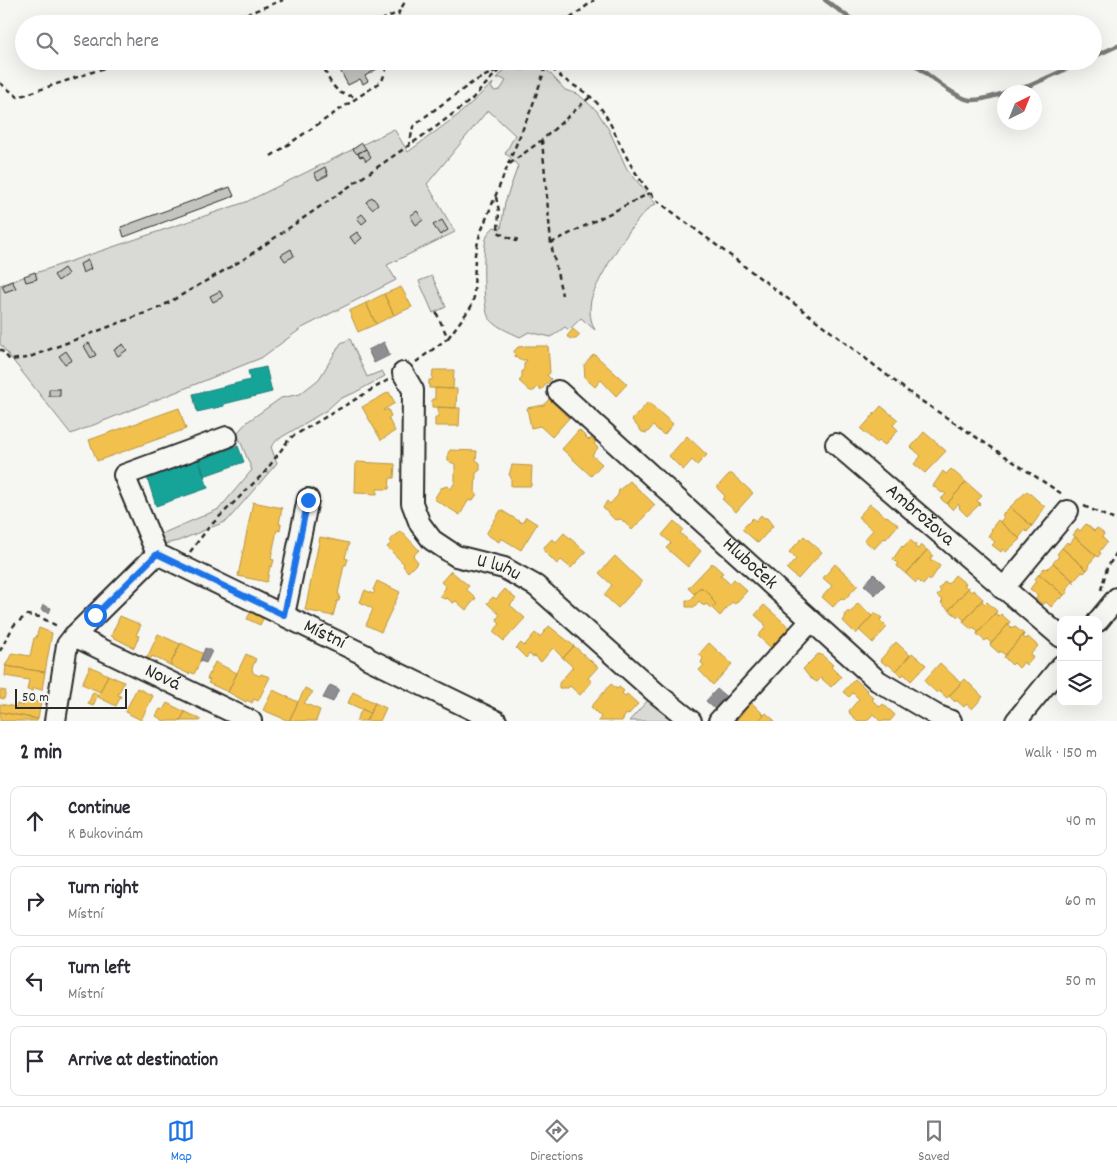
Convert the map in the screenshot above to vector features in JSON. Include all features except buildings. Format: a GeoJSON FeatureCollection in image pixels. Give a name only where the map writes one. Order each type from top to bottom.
{"type":"FeatureCollection","features":[{"type":"Feature","properties":{"kind":"street","name":"U luhu"},"geometry":{"type":"LineString","coordinates":[[403,372],[413,390],[412,503],[420,524],[432,540],[456,556],[504,568],[536,586],[690,721]]}},
{"type":"Feature","properties":{"kind":"street","name":"Hluboček"},"geometry":{"type":"LineString","coordinates":[[558,391],[878,681],[938,719]]}},
{"type":"Feature","properties":{"kind":"street"},"geometry":{"type":"LineString","coordinates":[[56,721],[67,645],[154,547],[124,475],[227,437]]}},
{"type":"Feature","properties":{"kind":"street","name":"Ambrožova"},"geometry":{"type":"LineString","coordinates":[[836,444],[1057,635]]}},
{"type":"Feature","properties":{"kind":"street","name":"Místní"},"geometry":{"type":"LineString","coordinates":[[284,615],[308,500]]}},
{"type":"Feature","properties":{"kind":"street"},"geometry":{"type":"LineString","coordinates":[[1002,589],[1071,504]]}},
{"type":"Feature","properties":{"kind":"street","name":"Místní"},"geometry":{"type":"LineString","coordinates":[[154,547],[180,566],[284,615],[496,721]]}},
{"type":"Feature","properties":{"kind":"street"},"geometry":{"type":"LineString","coordinates":[[1100,616],[1108,595]]}},
{"type":"Feature","properties":{"kind":"street"},"geometry":{"type":"LineString","coordinates":[[719,721],[811,621]]}},
{"type":"Feature","properties":{"kind":"street","name":"Nová"},"geometry":{"type":"LineString","coordinates":[[74,636],[251,721]]}},
{"type":"Feature","properties":{"kind":"street"},"geometry":{"type":"LineString","coordinates":[[1016,721],[1057,671]]}},
{"type":"Feature","properties":{"kind":"path"},"geometry":{"type":"LineString","coordinates":[[244,15],[283,0]]}},
{"type":"Feature","properties":{"kind":"path"},"geometry":{"type":"LineString","coordinates":[[398,15],[406,0]]}},
{"type":"Feature","properties":{"kind":"path"},"geometry":{"type":"LineString","coordinates":[[574,15],[594,0]]}},
{"type":"Feature","properties":{"kind":"path"},"geometry":{"type":"LineString","coordinates":[[392,15],[399,12]]}},
{"type":"Feature","properties":{"kind":"path"},"geometry":{"type":"LineString","coordinates":[[0,83],[18,97],[98,70]]}},
{"type":"Feature","properties":{"kind":"path"},"geometry":{"type":"LineString","coordinates":[[325,70],[332,83],[342,94],[358,97]]}},
{"type":"Feature","properties":{"kind":"path"},"geometry":{"type":"LineString","coordinates":[[271,156],[382,81],[386,70]]}},
{"type":"Feature","properties":{"kind":"path"},"geometry":{"type":"LineString","coordinates":[[409,147],[413,127],[473,82],[498,70]]}},
{"type":"Feature","properties":{"kind":"path"},"geometry":{"type":"LineString","coordinates":[[0,349],[10,360],[27,358],[161,307],[244,259],[409,147],[471,100],[499,70]]}},
{"type":"Feature","properties":{"kind":"path"},"geometry":{"type":"LineString","coordinates":[[180,566],[209,527],[265,472],[290,438],[377,385],[403,372],[448,338],[471,307],[474,297],[475,254],[480,234],[532,107],[544,70]]}},
{"type":"Feature","properties":{"kind":"path"},"geometry":{"type":"LineString","coordinates":[[554,70],[563,80],[580,89],[596,103],[611,124],[639,179],[655,199],[914,396],[1071,504],[1117,521]]}},
{"type":"Feature","properties":{"kind":"path"},"geometry":{"type":"LineString","coordinates":[[508,165],[542,140],[590,97]]}},
{"type":"Feature","properties":{"kind":"path"},"geometry":{"type":"LineString","coordinates":[[542,140],[551,244],[562,295]]}},
{"type":"Feature","properties":{"kind":"path"},"geometry":{"type":"LineString","coordinates":[[551,244],[650,193]]}},
{"type":"Feature","properties":{"kind":"path"},"geometry":{"type":"LineString","coordinates":[[495,195],[499,211],[498,232],[516,241],[517,238]]}},
{"type":"Feature","properties":{"kind":"path"},"geometry":{"type":"LineString","coordinates":[[436,312],[448,338]]}},
{"type":"Feature","properties":{"kind":"path"},"geometry":{"type":"LineString","coordinates":[[1108,595],[1107,568],[1117,552]]}},
{"type":"Feature","properties":{"kind":"path"},"geometry":{"type":"LineString","coordinates":[[0,651],[14,625],[27,615],[52,622],[74,636]]}},
{"type":"Feature","properties":{"kind":"shaded area"},"geometry":{"type":"Polygon","coordinates":[[[505,70],[547,70],[565,90],[578,94],[597,111],[609,130],[627,169],[656,204],[648,209],[629,232],[594,291],[590,312],[595,330],[581,318],[569,330],[565,327],[551,337],[529,332],[520,337],[498,326],[488,316],[484,289],[485,242],[494,227],[501,229],[505,202],[518,166],[505,154],[515,135],[488,110],[427,184],[455,232],[387,265],[396,280],[302,328],[261,358],[71,434],[0,344],[0,285],[246,202],[394,129],[408,152],[458,115],[493,83],[491,88],[495,91],[500,90],[506,81],[497,78],[505,70]]]}},
{"type":"Feature","properties":{"kind":"shaded area"},"geometry":{"type":"Polygon","coordinates":[[[432,276],[446,307],[433,313],[419,281],[432,276]]]}},
{"type":"Feature","properties":{"kind":"shaded area"},"geometry":{"type":"Polygon","coordinates":[[[350,339],[367,377],[382,371],[385,376],[339,399],[327,410],[277,440],[271,447],[277,463],[227,521],[178,541],[164,544],[159,535],[219,509],[252,470],[237,433],[247,422],[281,398],[300,394],[319,379],[341,343],[350,339]]]}},
{"type":"Feature","properties":{"kind":"shaded area"},"geometry":{"type":"Polygon","coordinates":[[[649,699],[675,721],[629,721],[649,699]]]}},
{"type":"Feature","properties":{"kind":"waterway"},"geometry":{"type":"LineString","coordinates":[[825,0],[846,15]]}},
{"type":"Feature","properties":{"kind":"waterway"},"geometry":{"type":"LineString","coordinates":[[1102,53],[1117,46]]}},
{"type":"Feature","properties":{"kind":"waterway"},"geometry":{"type":"LineString","coordinates":[[922,70],[963,98],[979,100],[997,95]]}},
{"type":"Feature","properties":{"kind":"waterway"},"geometry":{"type":"LineString","coordinates":[[1031,85],[1064,70]]}},
{"type":"Feature","properties":{"kind":"route"},"geometry":{"type":"LineString","coordinates":[[95,615],[157,554],[284,615],[308,500]]}}]}
